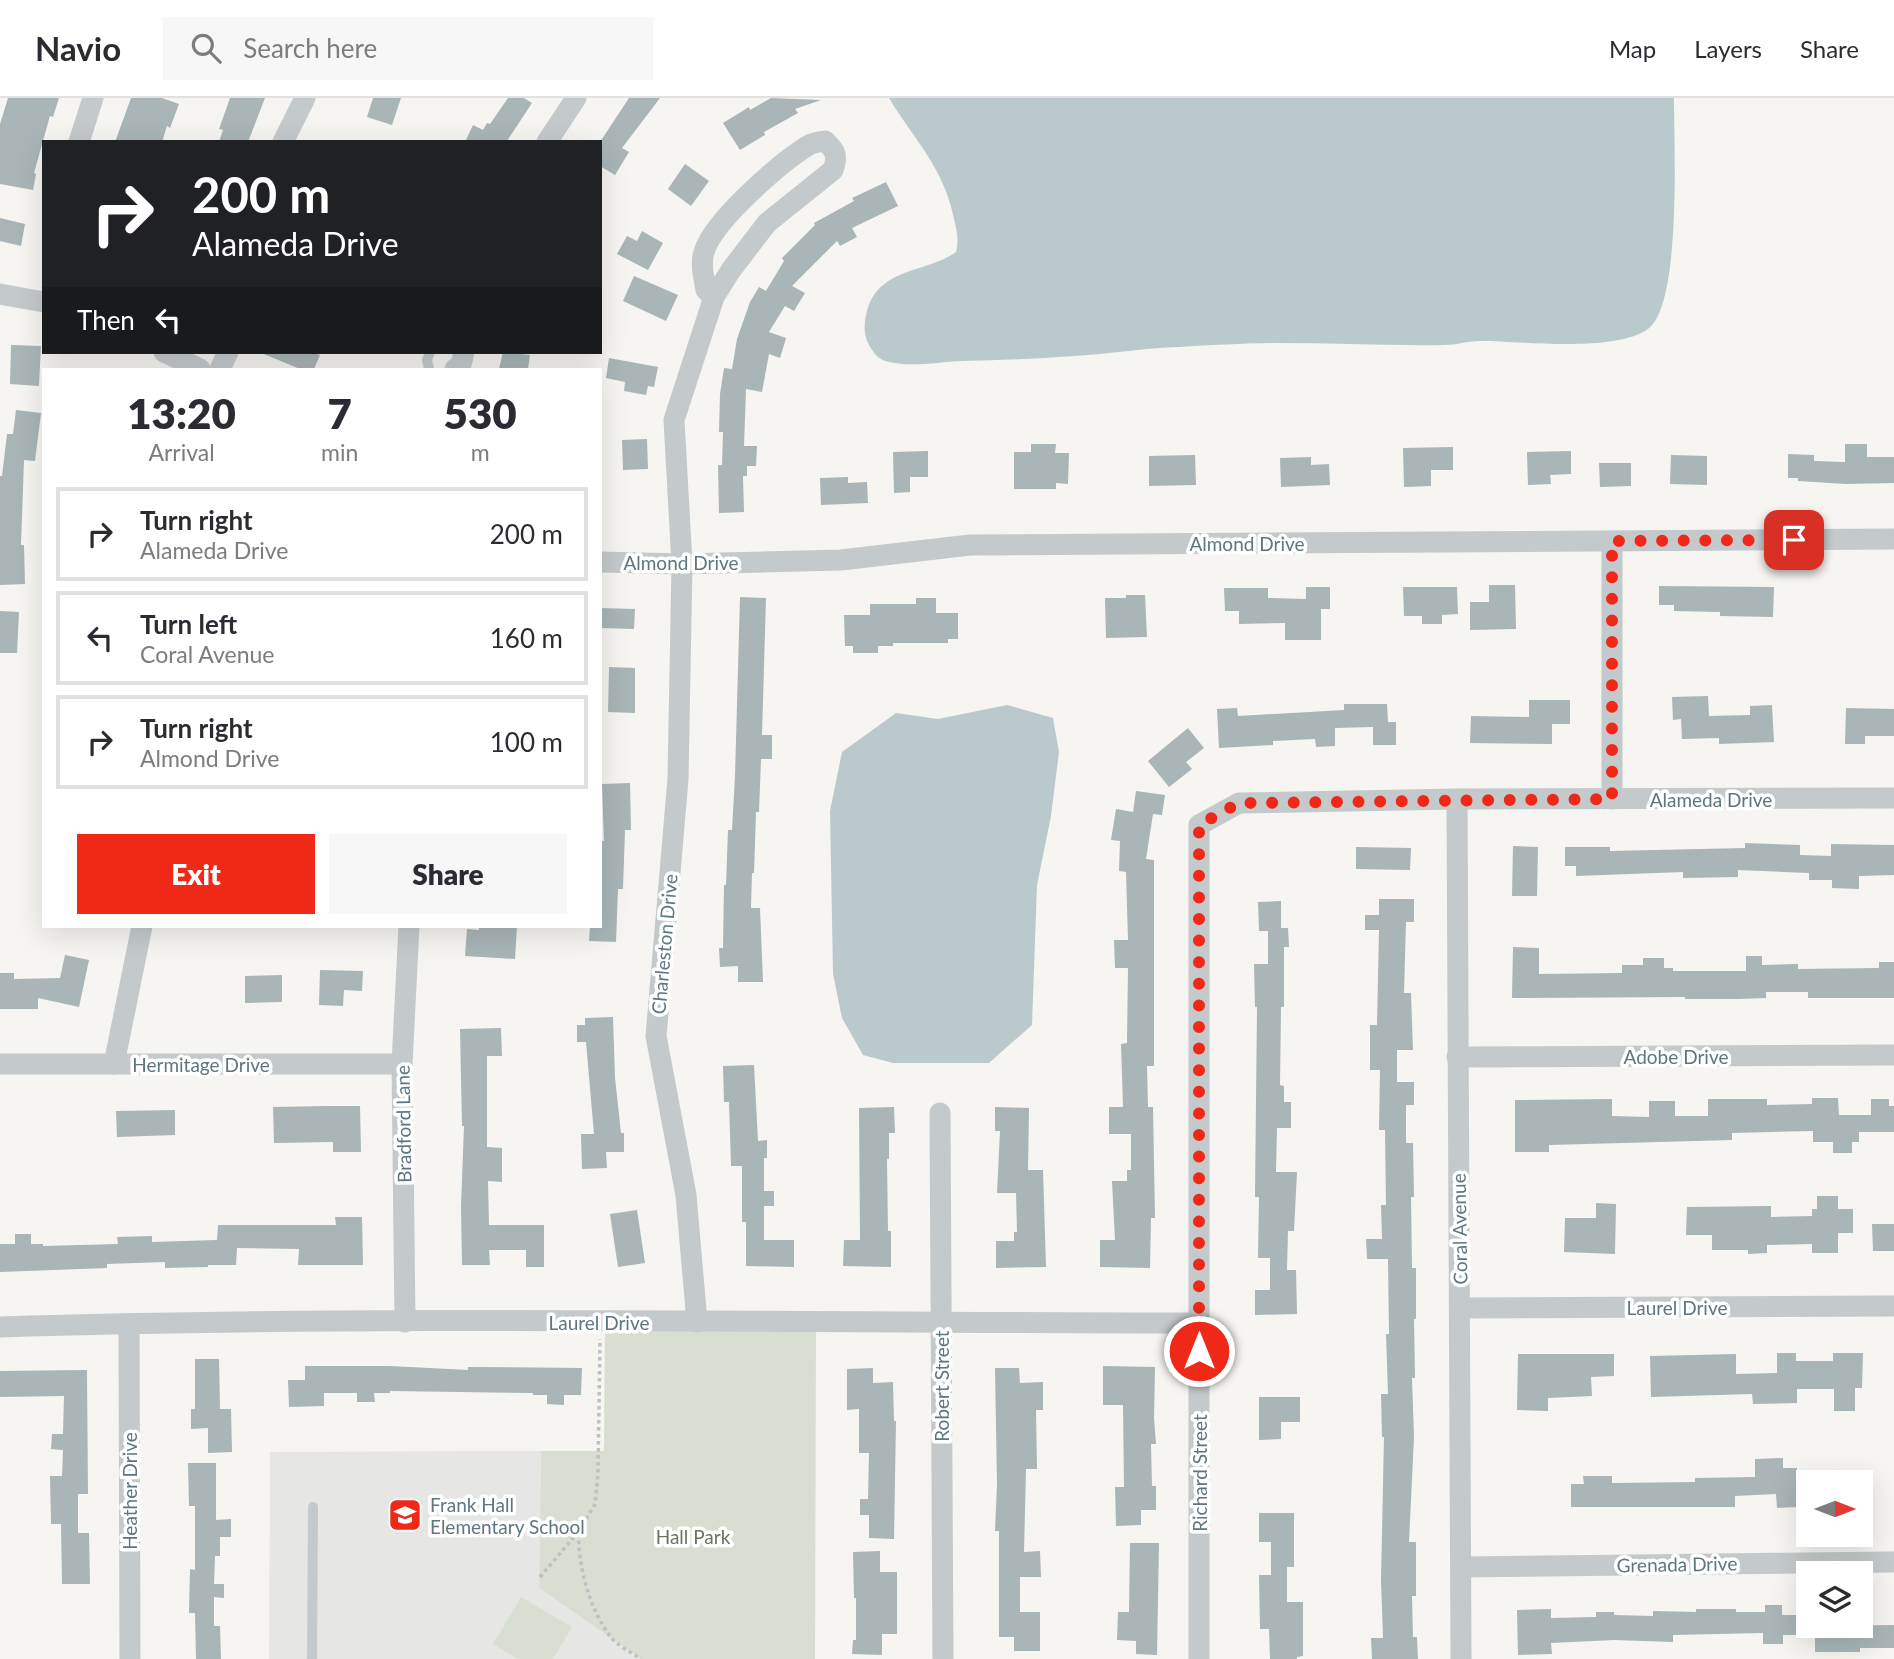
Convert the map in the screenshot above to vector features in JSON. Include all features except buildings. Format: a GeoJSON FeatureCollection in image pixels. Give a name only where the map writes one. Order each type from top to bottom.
{"type":"FeatureCollection","features":[{"type":"Feature","properties":{"kind":"street"},"geometry":{"type":"LineString","coordinates":[[80,140],[93,98]]}},
{"type":"Feature","properties":{"kind":"street"},"geometry":{"type":"LineString","coordinates":[[284,140],[305,98]]}},
{"type":"Feature","properties":{"kind":"street"},"geometry":{"type":"LineString","coordinates":[[548,140],[576,98]]}},
{"type":"Feature","properties":{"kind":"street","name":"Charleston Drive"},"geometry":{"type":"LineString","coordinates":[[697,1322],[686,1195],[656,1036],[678,779],[682,564],[674,420],[714,297],[731,270],[768,223],[833,170],[837,160],[835,150],[825,141],[811,144],[761,183],[726,218],[702,255],[706,290],[714,297]]}},
{"type":"Feature","properties":{"kind":"street"},"geometry":{"type":"LineString","coordinates":[[0,294],[42,302]]}},
{"type":"Feature","properties":{"kind":"street"},"geometry":{"type":"LineString","coordinates":[[168,354],[198,368]]}},
{"type":"Feature","properties":{"kind":"street","name":"Almond Drive"},"geometry":{"type":"LineString","coordinates":[[602,562],[682,564],[841,560],[970,545],[1894,539]]}},
{"type":"Feature","properties":{"kind":"street"},"geometry":{"type":"LineString","coordinates":[[1612,541],[1612,799]]}},
{"type":"Feature","properties":{"kind":"street","name":"Alameda Drive"},"geometry":{"type":"LineString","coordinates":[[1199,825],[1239,803],[1894,797]]}},
{"type":"Feature","properties":{"kind":"street","name":"Coral Avenue"},"geometry":{"type":"LineString","coordinates":[[1457,799],[1461,1659]]}},
{"type":"Feature","properties":{"kind":"street","name":"Richard Street"},"geometry":{"type":"LineString","coordinates":[[1199,825],[1199,1659]]}},
{"type":"Feature","properties":{"kind":"street"},"geometry":{"type":"LineString","coordinates":[[114,1063],[142,928]]}},
{"type":"Feature","properties":{"kind":"street","name":"Bradford Lane"},"geometry":{"type":"LineString","coordinates":[[405,1322],[402,1063],[409,928]]}},
{"type":"Feature","properties":{"kind":"street","name":"Adobe Drive"},"geometry":{"type":"LineString","coordinates":[[1457,1058],[1894,1055]]}},
{"type":"Feature","properties":{"kind":"street","name":"Hermitage Drive"},"geometry":{"type":"LineString","coordinates":[[0,1063],[402,1063]]}},
{"type":"Feature","properties":{"kind":"street","name":"Robert Street"},"geometry":{"type":"LineString","coordinates":[[940,1113],[943,1659]]}},
{"type":"Feature","properties":{"kind":"street","name":"Laurel Drive"},"geometry":{"type":"LineString","coordinates":[[1461,1308],[1894,1306]]}},
{"type":"Feature","properties":{"kind":"street","name":"Laurel Drive"},"geometry":{"type":"LineString","coordinates":[[0,1327],[405,1322],[1199,1323]]}},
{"type":"Feature","properties":{"kind":"street","name":"Heather Drive"},"geometry":{"type":"LineString","coordinates":[[128,1324],[130,1659]]}},
{"type":"Feature","properties":{"kind":"street","name":"Grenada Drive"},"geometry":{"type":"LineString","coordinates":[[1461,1566],[1894,1562]]}},
{"type":"Feature","properties":{"kind":"lane"},"geometry":{"type":"LineString","coordinates":[[312,1659],[313,1507]]}},
{"type":"Feature","properties":{"kind":"path"},"geometry":{"type":"LineString","coordinates":[[540,1577],[579,1531],[595,1504],[600,1339]]}},
{"type":"Feature","properties":{"kind":"path"},"geometry":{"type":"LineString","coordinates":[[579,1531],[578,1545],[588,1595],[611,1638],[641,1659]]}},
{"type":"Feature","properties":{"kind":"shaded area"},"geometry":{"type":"Polygon","coordinates":[[[889,98],[1674,98],[1674,220],[1666,289],[1659,314],[1648,329],[1613,341],[1542,344],[1479,341],[1445,345],[1254,343],[923,364],[885,361],[872,350],[865,333],[866,315],[873,297],[882,286],[893,279],[956,252],[957,239],[949,201],[936,170],[889,98]]]}},
{"type":"Feature","properties":{"kind":"shaded area"},"geometry":{"type":"Polygon","coordinates":[[[1007,705],[1053,718],[1059,752],[1051,816],[1037,885],[1032,1025],[989,1063],[893,1063],[863,1055],[842,1018],[833,974],[830,811],[842,752],[896,713],[938,719],[1007,705]]]}},
{"type":"Feature","properties":{"kind":"shaded area","name":"Frank Hall Elementary School"},"geometry":{"type":"Polygon","coordinates":[[[541,1451],[539,1588],[641,1659],[269,1659],[270,1452],[541,1451]]]}},
{"type":"Feature","properties":{"kind":"green space","name":"Hall Park"},"geometry":{"type":"Polygon","coordinates":[[[605,1322],[816,1322],[815,1659],[641,1659],[539,1588],[541,1451],[604,1451],[605,1322]]]}},
{"type":"Feature","properties":{"kind":"green space"},"geometry":{"type":"Polygon","coordinates":[[[521,1597],[572,1627],[553,1659],[518,1659],[493,1644],[521,1597]]]}},
{"type":"Feature","properties":{"kind":"place","name":"Frank Hall Elementary School"},"geometry":{"type":"Point","coordinates":[405,1515]}},
{"type":"Feature","properties":{"kind":"route"},"geometry":{"type":"LineString","coordinates":[[1199,1351],[1199,825],[1239,803],[1612,799],[1612,541],[1794,540]]}}]}
